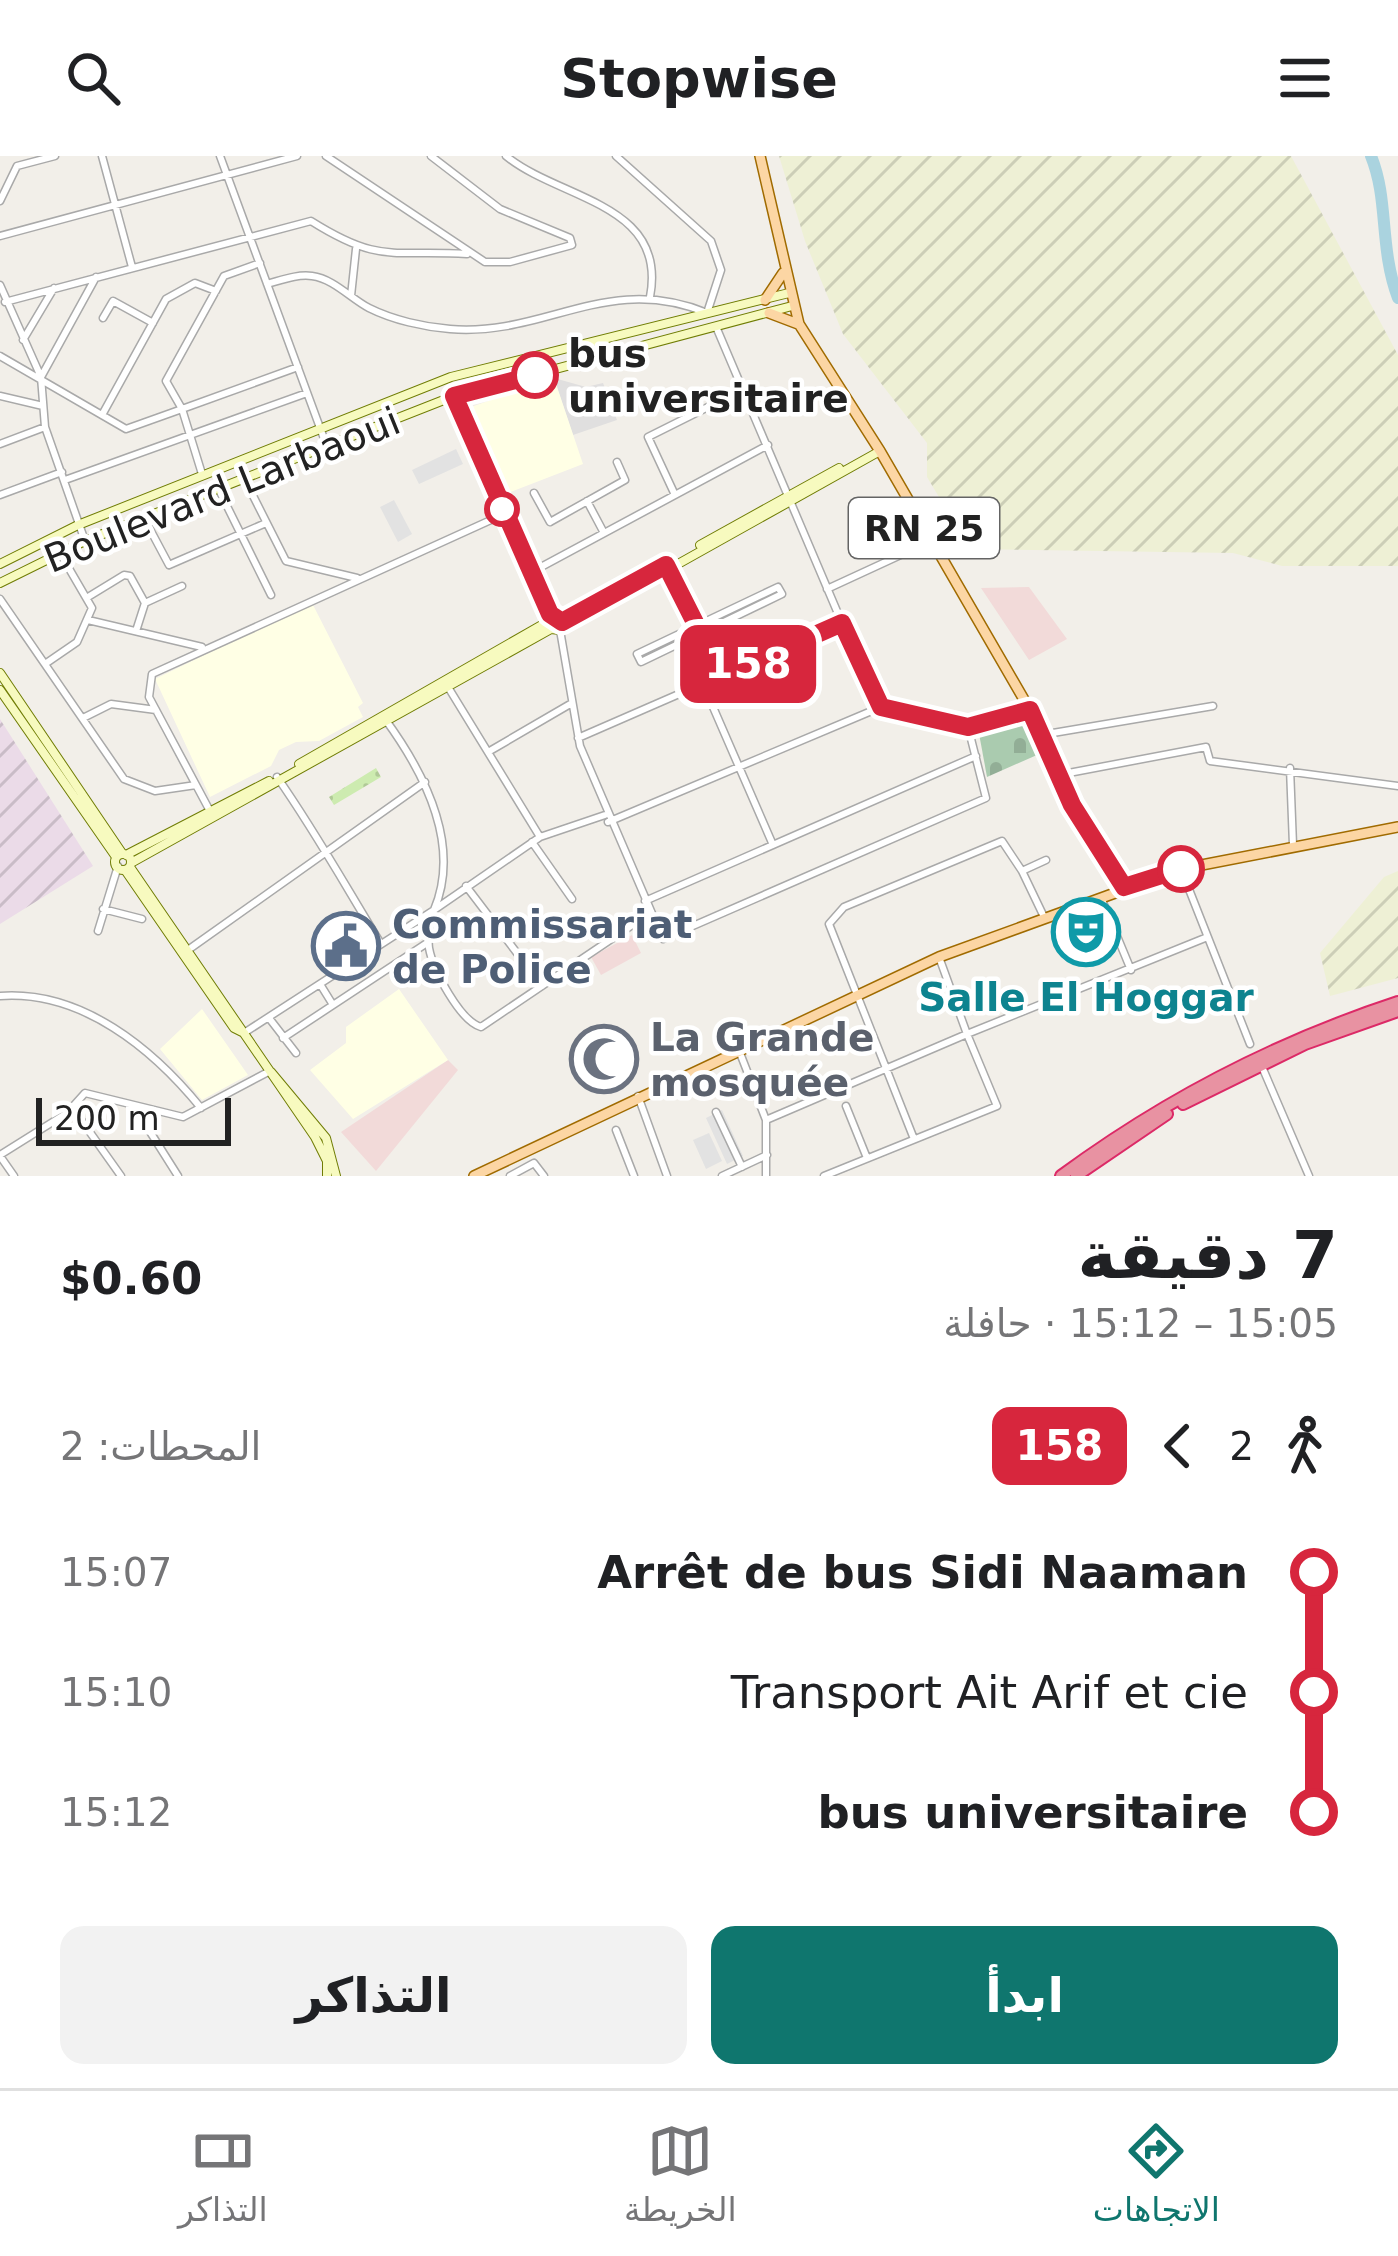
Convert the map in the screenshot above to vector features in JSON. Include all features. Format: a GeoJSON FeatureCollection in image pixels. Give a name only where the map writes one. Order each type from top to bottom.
{"type":"FeatureCollection","features":[{"type":"Feature","properties":{"kind":"highway"},"geometry":{"type":"LineString","coordinates":[[1061,1176],[1125,1129],[1216,1076],[1328,1026],[1398,1007]]}},
{"type":"Feature","properties":{"kind":"highway"},"geometry":{"type":"LineString","coordinates":[[1076,1176],[1157,1119],[1237,1076],[1398,1007]]}},
{"type":"Feature","properties":{"kind":"main road","name":"RN 25"},"geometry":{"type":"LineString","coordinates":[[760,156],[783,273],[799,324],[879,449],[1030,710],[1058,775],[1124,887]]}},
{"type":"Feature","properties":{"kind":"main road"},"geometry":{"type":"LineString","coordinates":[[783,273],[765,300],[770,313],[799,324]]}},
{"type":"Feature","properties":{"kind":"main road","name":"Boulevard Larbaoui"},"geometry":{"type":"LineString","coordinates":[[0,564],[78,525],[451,377],[789,293]]}},
{"type":"Feature","properties":{"kind":"main road","name":"Boulevard Larbaoui"},"geometry":{"type":"LineString","coordinates":[[0,583],[59,552],[454,396],[717,329],[792,305]]}},
{"type":"Feature","properties":{"kind":"main road"},"geometry":{"type":"LineString","coordinates":[[124,862],[879,449]]}},
{"type":"Feature","properties":{"kind":"main road"},"geometry":{"type":"LineString","coordinates":[[384,718],[556,624]]}},
{"type":"Feature","properties":{"kind":"main road"},"geometry":{"type":"LineString","coordinates":[[0,673],[234,1028],[244,1033]]}},
{"type":"Feature","properties":{"kind":"main road"},"geometry":{"type":"LineString","coordinates":[[0,690],[188,950],[320,1146],[332,1176]]}},
{"type":"Feature","properties":{"kind":"main road"},"geometry":{"type":"LineString","coordinates":[[474,1176],[939,957],[1100,896],[1181,869],[1398,827]]}},
{"type":"Feature","properties":{"kind":"street"},"geometry":{"type":"LineString","coordinates":[[0,200],[16,166],[55,156]]}},
{"type":"Feature","properties":{"kind":"street"},"geometry":{"type":"LineString","coordinates":[[102,156],[132,267]]}},
{"type":"Feature","properties":{"kind":"street"},"geometry":{"type":"LineString","coordinates":[[220,156],[326,444]]}},
{"type":"Feature","properties":{"kind":"street"},"geometry":{"type":"LineString","coordinates":[[0,236],[297,156]]}},
{"type":"Feature","properties":{"kind":"street"},"geometry":{"type":"LineString","coordinates":[[326,156],[467,254],[498,264],[569,248],[572,242],[500,209],[433,157]]}},
{"type":"Feature","properties":{"kind":"street"},"geometry":{"type":"LineString","coordinates":[[506,156],[629,225],[651,254],[650,297]]}},
{"type":"Feature","properties":{"kind":"street"},"geometry":{"type":"LineString","coordinates":[[267,284],[312,276],[385,314],[451,329],[487,328],[650,297],[706,314],[721,270],[711,241],[616,156]]}},
{"type":"Feature","properties":{"kind":"street"},"geometry":{"type":"LineString","coordinates":[[5,302],[311,221],[356,249],[394,256],[467,254]]}},
{"type":"Feature","properties":{"kind":"street"},"geometry":{"type":"LineString","coordinates":[[350,296],[356,249]]}},
{"type":"Feature","properties":{"kind":"street"},"geometry":{"type":"LineString","coordinates":[[202,474],[182,409],[166,381],[224,276],[260,263]]}},
{"type":"Feature","properties":{"kind":"street"},"geometry":{"type":"LineString","coordinates":[[40,377],[96,277]]}},
{"type":"Feature","properties":{"kind":"street"},"geometry":{"type":"LineString","coordinates":[[103,415],[152,323],[176,290],[196,283],[216,291]]}},
{"type":"Feature","properties":{"kind":"street"},"geometry":{"type":"LineString","coordinates":[[0,285],[40,377],[45,427],[85,542]]}},
{"type":"Feature","properties":{"kind":"street"},"geometry":{"type":"LineString","coordinates":[[23,340],[54,288]]}},
{"type":"Feature","properties":{"kind":"street"},"geometry":{"type":"LineString","coordinates":[[103,318],[113,301],[152,323]]}},
{"type":"Feature","properties":{"kind":"street"},"geometry":{"type":"LineString","coordinates":[[694,308],[710,302]]}},
{"type":"Feature","properties":{"kind":"street"},"geometry":{"type":"LineString","coordinates":[[717,329],[881,707]]}},
{"type":"Feature","properties":{"kind":"street"},"geometry":{"type":"LineString","coordinates":[[0,356],[126,429],[298,367]]}},
{"type":"Feature","properties":{"kind":"street"},"geometry":{"type":"LineString","coordinates":[[0,495],[307,393]]}},
{"type":"Feature","properties":{"kind":"street"},"geometry":{"type":"LineString","coordinates":[[0,396],[44,406]]}},
{"type":"Feature","properties":{"kind":"street"},"geometry":{"type":"LineString","coordinates":[[454,396],[528,574],[556,624],[578,738],[607,819],[663,939],[986,798],[968,727]]}},
{"type":"Feature","properties":{"kind":"street"},"geometry":{"type":"LineString","coordinates":[[676,495],[648,436],[716,404]]}},
{"type":"Feature","properties":{"kind":"street"},"geometry":{"type":"LineString","coordinates":[[0,444],[45,427]]}},
{"type":"Feature","properties":{"kind":"street"},"geometry":{"type":"LineString","coordinates":[[528,574],[768,445]]}},
{"type":"Feature","properties":{"kind":"street"},"geometry":{"type":"LineString","coordinates":[[534,493],[550,522],[625,480],[617,461]]}},
{"type":"Feature","properties":{"kind":"street"},"geometry":{"type":"LineString","coordinates":[[244,478],[286,561],[361,579]]}},
{"type":"Feature","properties":{"kind":"street"},"geometry":{"type":"LineString","coordinates":[[218,488],[271,595]]}},
{"type":"Feature","properties":{"kind":"street"},"geometry":{"type":"LineString","coordinates":[[587,501],[604,533]]}},
{"type":"Feature","properties":{"kind":"street"},"geometry":{"type":"LineString","coordinates":[[211,813],[156,710],[147,688],[152,674],[504,514]]}},
{"type":"Feature","properties":{"kind":"street"},"geometry":{"type":"LineString","coordinates":[[144,518],[169,565],[266,523]]}},
{"type":"Feature","properties":{"kind":"street"},"geometry":{"type":"LineString","coordinates":[[827,589],[932,542]]}},
{"type":"Feature","properties":{"kind":"street"},"geometry":{"type":"LineString","coordinates":[[45,664],[77,642],[88,620],[88,597],[59,552]]}},
{"type":"Feature","properties":{"kind":"street"},"geometry":{"type":"LineString","coordinates":[[668,567],[722,676]]}},
{"type":"Feature","properties":{"kind":"street"},"geometry":{"type":"LineString","coordinates":[[88,597],[124,575],[130,576],[146,603]]}},
{"type":"Feature","properties":{"kind":"street"},"geometry":{"type":"LineString","coordinates":[[136,632],[146,603],[182,586]]}},
{"type":"Feature","properties":{"kind":"street"},"geometry":{"type":"LineString","coordinates":[[699,629],[637,654],[641,662],[699,629],[778,586],[782,594],[699,629]]}},
{"type":"Feature","properties":{"kind":"street"},"geometry":{"type":"LineString","coordinates":[[0,599],[133,786],[161,791],[196,785]]}},
{"type":"Feature","properties":{"kind":"street"},"geometry":{"type":"LineString","coordinates":[[88,620],[206,648]]}},
{"type":"Feature","properties":{"kind":"street"},"geometry":{"type":"LineString","coordinates":[[578,738],[842,623]]}},
{"type":"Feature","properties":{"kind":"street"},"geometry":{"type":"LineString","coordinates":[[704,684],[773,845]]}},
{"type":"Feature","properties":{"kind":"street"},"geometry":{"type":"LineString","coordinates":[[448,687],[572,899]]}},
{"type":"Feature","properties":{"kind":"street"},"geometry":{"type":"LineString","coordinates":[[488,752],[572,703]]}},
{"type":"Feature","properties":{"kind":"street"},"geometry":{"type":"LineString","coordinates":[[82,718],[111,704],[156,710]]}},
{"type":"Feature","properties":{"kind":"street"},"geometry":{"type":"LineString","coordinates":[[1041,735],[1214,706]]}},
{"type":"Feature","properties":{"kind":"street"},"geometry":{"type":"LineString","coordinates":[[244,1033],[536,840],[607,819],[881,707],[968,727],[1030,710]]}},
{"type":"Feature","properties":{"kind":"street"},"geometry":{"type":"LineString","coordinates":[[384,718],[426,782],[439,831],[443,888],[427,943],[434,964],[475,1027],[650,914]]}},
{"type":"Feature","properties":{"kind":"street"},"geometry":{"type":"LineString","coordinates":[[1058,775],[1199,747],[1208,749],[1210,761],[1398,786]]}},
{"type":"Feature","properties":{"kind":"street"},"geometry":{"type":"LineString","coordinates":[[645,901],[976,756]]}},
{"type":"Feature","properties":{"kind":"street"},"geometry":{"type":"LineString","coordinates":[[1290,769],[1293,845]]}},
{"type":"Feature","properties":{"kind":"street"},"geometry":{"type":"LineString","coordinates":[[274,779],[382,944]]}},
{"type":"Feature","properties":{"kind":"street"},"geometry":{"type":"LineString","coordinates":[[188,950],[426,782]]}},
{"type":"Feature","properties":{"kind":"street"},"geometry":{"type":"LineString","coordinates":[[914,1139],[829,924],[844,907],[1002,841],[1045,919]]}},
{"type":"Feature","properties":{"kind":"street"},"geometry":{"type":"LineString","coordinates":[[1022,872],[1046,860]]}},
{"type":"Feature","properties":{"kind":"street"},"geometry":{"type":"LineString","coordinates":[[98,931],[124,862]]}},
{"type":"Feature","properties":{"kind":"street"},"geometry":{"type":"LineString","coordinates":[[1181,869],[1204,938],[1250,1044]]}},
{"type":"Feature","properties":{"kind":"street"},"geometry":{"type":"LineString","coordinates":[[466,886],[542,986]]}},
{"type":"Feature","properties":{"kind":"street"},"geometry":{"type":"LineString","coordinates":[[1100,896],[1131,970]]}},
{"type":"Feature","properties":{"kind":"street"},"geometry":{"type":"LineString","coordinates":[[103,909],[142,919]]}},
{"type":"Feature","properties":{"kind":"street"},"geometry":{"type":"LineString","coordinates":[[766,1120],[1204,938]]}},
{"type":"Feature","properties":{"kind":"street"},"geometry":{"type":"LineString","coordinates":[[283,1038],[427,943]]}},
{"type":"Feature","properties":{"kind":"street"},"geometry":{"type":"LineString","coordinates":[[824,1176],[997,1106],[939,957]]}},
{"type":"Feature","properties":{"kind":"street"},"geometry":{"type":"LineString","coordinates":[[320,984],[333,1005]]}},
{"type":"Feature","properties":{"kind":"street"},"geometry":{"type":"LineString","coordinates":[[0,996],[63,1005],[112,1026],[162,1060],[201,1108]]}},
{"type":"Feature","properties":{"kind":"street"},"geometry":{"type":"LineString","coordinates":[[268,1017],[296,1053]]}},
{"type":"Feature","properties":{"kind":"street"},"geometry":{"type":"LineString","coordinates":[[740,1054],[766,1120],[766,1176]]}},
{"type":"Feature","properties":{"kind":"street"},"geometry":{"type":"LineString","coordinates":[[1263,1069],[1309,1176]]}},
{"type":"Feature","properties":{"kind":"street"},"geometry":{"type":"LineString","coordinates":[[14,1176],[0,1155],[72,1107],[85,1093],[183,1117],[270,1071]]}},
{"type":"Feature","properties":{"kind":"street"},"geometry":{"type":"LineString","coordinates":[[638,1096],[665,1175]]}},
{"type":"Feature","properties":{"kind":"street"},"geometry":{"type":"LineString","coordinates":[[847,1106],[867,1158]]}},
{"type":"Feature","properties":{"kind":"street"},"geometry":{"type":"LineString","coordinates":[[72,1107],[121,1176]]}},
{"type":"Feature","properties":{"kind":"street"},"geometry":{"type":"LineString","coordinates":[[134,1107],[178,1176]]}},
{"type":"Feature","properties":{"kind":"street"},"geometry":{"type":"LineString","coordinates":[[716,1112],[742,1167]]}},
{"type":"Feature","properties":{"kind":"street"},"geometry":{"type":"LineString","coordinates":[[616,1130],[634,1176]]}},
{"type":"Feature","properties":{"kind":"street"},"geometry":{"type":"LineString","coordinates":[[724,1176],[767,1155]]}},
{"type":"Feature","properties":{"kind":"street"},"geometry":{"type":"LineString","coordinates":[[510,1176],[534,1163],[544,1176]]}},
{"type":"Feature","properties":{"kind":"shaded area"},"geometry":{"type":"Polygon","coordinates":[[[779,156],[1291,156],[1398,355],[1398,566],[1282,566],[1233,553],[970,549],[927,477],[927,443],[843,334],[805,241],[779,156]]]}},
{"type":"Feature","properties":{"kind":"shaded area"},"geometry":{"type":"Polygon","coordinates":[[[554,378],[586,387],[603,383],[617,420],[573,435],[554,378]]]}},
{"type":"Feature","properties":{"kind":"shaded area"},"geometry":{"type":"Polygon","coordinates":[[[554,378],[583,464],[508,493],[471,407],[554,378]]]}},
{"type":"Feature","properties":{"kind":"shaded area"},"geometry":{"type":"Polygon","coordinates":[[[456,449],[463,464],[419,484],[412,470],[456,449]]]}},
{"type":"Feature","properties":{"kind":"shaded area"},"geometry":{"type":"Polygon","coordinates":[[[394,500],[412,534],[398,542],[380,507],[394,500]]]}},
{"type":"Feature","properties":{"kind":"shaded area"},"geometry":{"type":"Polygon","coordinates":[[[1029,587],[1067,639],[1029,660],[981,588],[1029,587]]]}},
{"type":"Feature","properties":{"kind":"shaded area"},"geometry":{"type":"Polygon","coordinates":[[[312,603],[363,703],[358,707],[363,717],[319,741],[296,742],[279,750],[271,766],[210,797],[155,679],[312,603]]]}},
{"type":"Feature","properties":{"kind":"shaded area"},"geometry":{"type":"Polygon","coordinates":[[[0,719],[93,866],[0,924],[0,719]]]}},
{"type":"Feature","properties":{"kind":"shaded area"},"geometry":{"type":"Polygon","coordinates":[[[1398,871],[1398,978],[1330,996],[1320,953],[1384,877],[1398,871]]]}},
{"type":"Feature","properties":{"kind":"shaded area"},"geometry":{"type":"Polygon","coordinates":[[[632,935],[641,953],[601,975],[591,957],[632,935]]]}},
{"type":"Feature","properties":{"kind":"shaded area"},"geometry":{"type":"Polygon","coordinates":[[[399,989],[448,1060],[353,1119],[310,1070],[346,1043],[346,1027],[399,989]]]}},
{"type":"Feature","properties":{"kind":"shaded area"},"geometry":{"type":"Polygon","coordinates":[[[202,1009],[248,1075],[202,1100],[160,1049],[202,1009]]]}},
{"type":"Feature","properties":{"kind":"shaded area"},"geometry":{"type":"Polygon","coordinates":[[[448,1060],[458,1070],[376,1171],[341,1132],[448,1060]]]}},
{"type":"Feature","properties":{"kind":"shaded area"},"geometry":{"type":"Polygon","coordinates":[[[722,1110],[743,1156],[727,1164],[706,1118],[722,1110]]]}},
{"type":"Feature","properties":{"kind":"shaded area"},"geometry":{"type":"Polygon","coordinates":[[[709,1133],[722,1161],[706,1169],[693,1140],[709,1133]]]}},
{"type":"Feature","properties":{"kind":"green space"},"geometry":{"type":"Polygon","coordinates":[[[1023,719],[1037,755],[987,777],[978,728],[1023,719]]]}},
{"type":"Feature","properties":{"kind":"green space"},"geometry":{"type":"Polygon","coordinates":[[[376,768],[381,777],[334,805],[329,797],[376,768]]]}},
{"type":"Feature","properties":{"kind":"waterway"},"geometry":{"type":"LineString","coordinates":[[1371,156],[1398,298]]}},
{"type":"Feature","properties":{"kind":"bus line","name":"158"},"geometry":{"type":"LineString","coordinates":[[535,375],[454,396],[528,574],[550,614],[562,622],[666,565],[722,676],[842,623],[881,707],[968,727],[1030,710],[1072,805],[1124,887],[1181,869]]}},
{"type":"Feature","properties":{"kind":"place","name":"bus universitaire"},"geometry":{"type":"Point","coordinates":[535,375]}},
{"type":"Feature","properties":{"kind":"place","name":"Salle El Hoggar"},"geometry":{"type":"Point","coordinates":[1086,932]}},
{"type":"Feature","properties":{"kind":"place","name":"Commissariat de Police"},"geometry":{"type":"Point","coordinates":[346,946]}},
{"type":"Feature","properties":{"kind":"place","name":"La Grande mosquée"},"geometry":{"type":"Point","coordinates":[604,1059]}}]}
